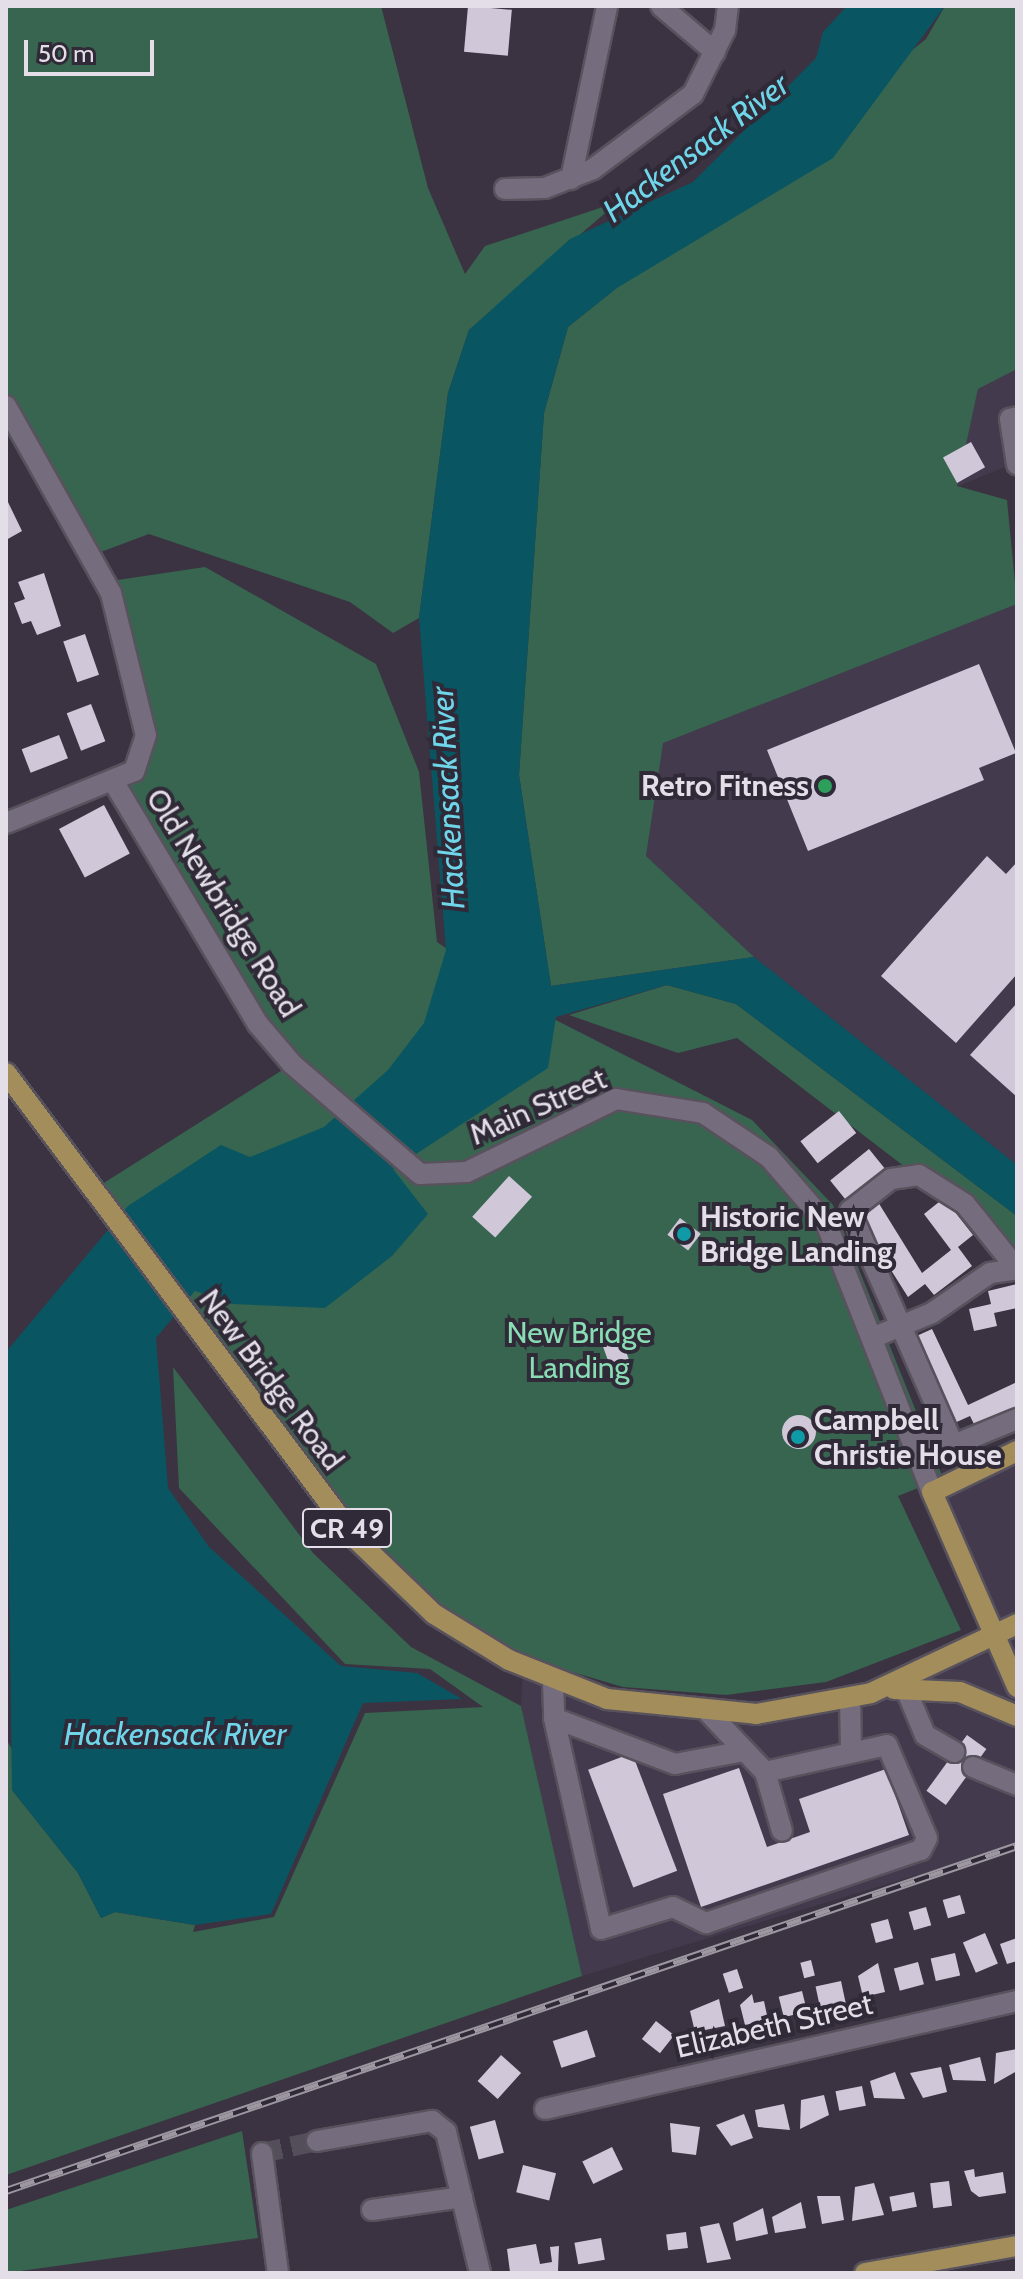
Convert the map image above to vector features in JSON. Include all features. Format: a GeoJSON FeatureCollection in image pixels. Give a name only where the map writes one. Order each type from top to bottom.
{"type":"FeatureCollection","features":[{"type":"Feature","properties":{"kind":"main road","name":"New Bridge Road"},"geometry":{"type":"LineString","coordinates":[[6,1073],[189,1320],[393,1577],[471,1639],[553,1682],[607,1699],[709,1713],[756,1714],[860,1696],[1017,1624]]}},
{"type":"Feature","properties":{"kind":"main road"},"geometry":{"type":"LineString","coordinates":[[932,1492],[1017,1451]]}},
{"type":"Feature","properties":{"kind":"main road","name":"Main Street"},"geometry":{"type":"LineString","coordinates":[[932,1492],[1017,1687]]}},
{"type":"Feature","properties":{"kind":"main road"},"geometry":{"type":"LineString","coordinates":[[860,1696],[905,1687],[960,1692],[1017,1716]]}},
{"type":"Feature","properties":{"kind":"main road"},"geometry":{"type":"LineString","coordinates":[[865,2273],[1017,2246]]}},
{"type":"Feature","properties":{"kind":"street"},"geometry":{"type":"LineString","coordinates":[[571,179],[607,6]]}},
{"type":"Feature","properties":{"kind":"street"},"geometry":{"type":"LineString","coordinates":[[661,6],[715,52]]}},
{"type":"Feature","properties":{"kind":"street"},"geometry":{"type":"LineString","coordinates":[[505,189],[571,179],[611,158],[693,94],[715,52],[728,6]]}},
{"type":"Feature","properties":{"kind":"street"},"geometry":{"type":"LineString","coordinates":[[6,406],[125,630],[146,735],[134,771],[113,781]]}},
{"type":"Feature","properties":{"kind":"street"},"geometry":{"type":"LineString","coordinates":[[1014,418],[1017,464]]}},
{"type":"Feature","properties":{"kind":"street","name":"Old Newbridge Road"},"geometry":{"type":"LineString","coordinates":[[6,823],[113,781],[232,985],[292,1064],[332,1100]]}},
{"type":"Feature","properties":{"kind":"street","name":"Main Street"},"geometry":{"type":"LineString","coordinates":[[332,1100],[405,1163],[441,1177],[467,1172],[616,1099],[703,1113],[794,1180],[826,1223],[932,1492]]}},
{"type":"Feature","properties":{"kind":"street"},"geometry":{"type":"LineString","coordinates":[[952,1442],[850,1211],[891,1179],[919,1175],[945,1188],[1017,1269]]}},
{"type":"Feature","properties":{"kind":"street"},"geometry":{"type":"LineString","coordinates":[[872,1338],[901,1326],[990,1273],[1017,1269]]}},
{"type":"Feature","properties":{"kind":"street"},"geometry":{"type":"LineString","coordinates":[[913,1442],[952,1442],[1017,1419]]}},
{"type":"Feature","properties":{"kind":"street"},"geometry":{"type":"LineString","coordinates":[[553,1682],[554,1718],[601,1929],[673,1907],[706,1923],[921,1850],[927,1838],[887,1745],[851,1750],[765,1772]]}},
{"type":"Feature","properties":{"kind":"street"},"geometry":{"type":"LineString","coordinates":[[905,1687],[925,1735],[955,1752]]}},
{"type":"Feature","properties":{"kind":"street"},"geometry":{"type":"LineString","coordinates":[[851,1750],[860,1696]]}},
{"type":"Feature","properties":{"kind":"street"},"geometry":{"type":"LineString","coordinates":[[709,1713],[739,1752],[765,1772],[782,1831]]}},
{"type":"Feature","properties":{"kind":"street"},"geometry":{"type":"LineString","coordinates":[[554,1718],[675,1764],[739,1752]]}},
{"type":"Feature","properties":{"kind":"street"},"geometry":{"type":"LineString","coordinates":[[973,1767],[1017,1785]]}},
{"type":"Feature","properties":{"kind":"street","name":"Elizabeth Street"},"geometry":{"type":"LineString","coordinates":[[545,2109],[1017,2001]]}},
{"type":"Feature","properties":{"kind":"street"},"geometry":{"type":"LineString","coordinates":[[317,2141],[432,2121],[446,2132],[480,2273]]}},
{"type":"Feature","properties":{"kind":"street"},"geometry":{"type":"LineString","coordinates":[[262,2153],[278,2273]]}},
{"type":"Feature","properties":{"kind":"street"},"geometry":{"type":"LineString","coordinates":[[372,2210],[462,2197]]}},
{"type":"Feature","properties":{"kind":"shaded area"},"geometry":{"type":"Polygon","coordinates":[[[1017,369],[1017,462],[956,487],[978,389],[1017,369]]]}},
{"type":"Feature","properties":{"kind":"shaded area"},"geometry":{"type":"Polygon","coordinates":[[[1017,604],[1017,1165],[754,957],[646,856],[662,743],[1017,604]]]}},
{"type":"Feature","properties":{"kind":"shaded area"},"geometry":{"type":"Polygon","coordinates":[[[1017,1451],[1017,1845],[582,1976],[521,1706],[523,1667],[667,1710],[839,1701],[994,1635],[932,1492],[1017,1451]]]}},
{"type":"Feature","properties":{"kind":"green space"},"geometry":{"type":"Polygon","coordinates":[[[6,6],[381,6],[428,188],[465,274],[485,246],[618,202],[469,330],[448,393],[419,618],[393,633],[350,602],[149,534],[90,556],[6,406],[6,6]]]}},
{"type":"Feature","properties":{"kind":"green space"},"geometry":{"type":"Polygon","coordinates":[[[945,6],[1017,6],[1017,369],[978,389],[957,486],[1007,500],[1017,604],[663,743],[646,856],[754,957],[551,986],[519,775],[544,413],[568,327],[926,39],[945,6]]]}},
{"type":"Feature","properties":{"kind":"green space","name":"New Bridge Landing"},"geometry":{"type":"Polygon","coordinates":[[[205,567],[376,664],[419,772],[437,942],[540,1012],[752,1120],[833,1205],[943,1478],[898,1496],[961,1630],[826,1682],[726,1695],[623,1687],[532,1660],[439,1604],[359,1533],[99,1186],[292,1064],[113,781],[145,753],[104,582],[205,567]]]}},
{"type":"Feature","properties":{"kind":"green space"},"geometry":{"type":"Polygon","coordinates":[[[667,985],[736,1004],[1017,1216],[1017,1253],[737,1038],[678,1053],[569,1015],[667,985]]]}},
{"type":"Feature","properties":{"kind":"green space"},"geometry":{"type":"Polygon","coordinates":[[[173,1367],[313,1553],[411,1647],[521,1706],[582,1976],[6,2175],[6,1739],[16,1756],[12,1790],[78,1873],[101,1918],[115,1912],[195,1925],[193,1932],[274,1917],[365,1713],[483,1707],[430,1669],[345,1664],[179,1488],[173,1367]]]}},
{"type":"Feature","properties":{"kind":"green space"},"geometry":{"type":"Polygon","coordinates":[[[242,2131],[258,2238],[6,2273],[6,2210],[242,2131]]]}},
{"type":"Feature","properties":{"kind":"water","name":"Hackensack River"},"geometry":{"type":"Polygon","coordinates":[[[847,6],[945,6],[833,158],[617,288],[568,327],[544,413],[519,775],[551,986],[754,957],[1017,1165],[1017,1216],[736,1004],[667,985],[556,1017],[548,1068],[393,1169],[428,1214],[392,1256],[325,1308],[232,1304],[195,1291],[156,1338],[168,1488],[209,1547],[341,1666],[417,1673],[462,1699],[363,1703],[271,1914],[195,1925],[115,1912],[101,1918],[78,1873],[12,1790],[6,1352],[128,1206],[221,1145],[250,1157],[324,1127],[388,1070],[424,1023],[446,950],[419,618],[448,393],[469,330],[570,239],[693,182],[816,58],[823,32],[847,6]]]}},
{"type":"Feature","properties":{"kind":"building"},"geometry":{"type":"Polygon","coordinates":[[[468,6],[512,10],[508,56],[464,52],[468,6]]]}},
{"type":"Feature","properties":{"kind":"building"},"geometry":{"type":"Polygon","coordinates":[[[971,442],[985,467],[957,483],[943,458],[971,442]]]}},
{"type":"Feature","properties":{"kind":"building"},"geometry":{"type":"Polygon","coordinates":[[[6,498],[22,531],[6,540],[6,498]]]}},
{"type":"Feature","properties":{"kind":"building"},"geometry":{"type":"Polygon","coordinates":[[[44,573],[61,626],[37,635],[31,621],[22,624],[14,603],[25,599],[18,582],[44,573]]]}},
{"type":"Feature","properties":{"kind":"building"},"geometry":{"type":"Polygon","coordinates":[[[85,634],[99,675],[77,682],[63,641],[85,634]]]}},
{"type":"Feature","properties":{"kind":"building"},"geometry":{"type":"Polygon","coordinates":[[[979,664],[1016,753],[979,768],[984,780],[808,851],[767,750],[979,664]]]}},
{"type":"Feature","properties":{"kind":"building"},"geometry":{"type":"Polygon","coordinates":[[[91,704],[105,741],[81,751],[67,713],[91,704]]]}},
{"type":"Feature","properties":{"kind":"building"},"geometry":{"type":"Polygon","coordinates":[[[59,735],[68,758],[31,773],[22,749],[59,735]]]}},
{"type":"Feature","properties":{"kind":"building"},"geometry":{"type":"Polygon","coordinates":[[[104,805],[130,854],[85,878],[59,829],[104,805]]]}},
{"type":"Feature","properties":{"kind":"building"},"geometry":{"type":"Polygon","coordinates":[[[987,856],[1006,874],[1017,862],[1017,974],[956,1043],[881,976],[987,856]]]}},
{"type":"Feature","properties":{"kind":"building"},"geometry":{"type":"Polygon","coordinates":[[[1017,1003],[1017,1097],[970,1055],[1017,1003]]]}},
{"type":"Feature","properties":{"kind":"building"},"geometry":{"type":"Polygon","coordinates":[[[839,1111],[856,1133],[818,1163],[800,1141],[839,1111]]]}},
{"type":"Feature","properties":{"kind":"building"},"geometry":{"type":"Polygon","coordinates":[[[869,1149],[885,1169],[847,1201],[830,1180],[869,1149]]]}},
{"type":"Feature","properties":{"kind":"building"},"geometry":{"type":"Polygon","coordinates":[[[509,1176],[532,1197],[495,1238],[472,1217],[509,1176]]]}},
{"type":"Feature","properties":{"kind":"building"},"geometry":{"type":"Polygon","coordinates":[[[944,1198],[973,1235],[958,1247],[972,1266],[934,1295],[925,1284],[908,1297],[858,1218],[878,1202],[922,1273],[951,1250],[924,1214],[944,1198]]]}},
{"type":"Feature","properties":{"kind":"building","name":"Historic New Bridge Landing"},"geometry":{"type":"Polygon","coordinates":[[[680,1218],[701,1234],[688,1250],[667,1235],[680,1218]]]}},
{"type":"Feature","properties":{"kind":"building"},"geometry":{"type":"Polygon","coordinates":[[[1017,1284],[1017,1308],[994,1313],[997,1326],[974,1331],[969,1309],[991,1304],[988,1291],[1017,1284]]]}},
{"type":"Feature","properties":{"kind":"building"},"geometry":{"type":"Polygon","coordinates":[[[616,1324],[629,1359],[610,1366],[597,1331],[616,1324]]]}},
{"type":"Feature","properties":{"kind":"building"},"geometry":{"type":"Polygon","coordinates":[[[932,1329],[968,1405],[1017,1382],[1017,1411],[977,1430],[970,1416],[950,1425],[910,1339],[932,1329]]]}},
{"type":"Feature","properties":{"kind":"building","name":"Campbell Christie House"},"geometry":{"type":"Polygon","coordinates":[[[799,1415],[811,1420],[816,1432],[811,1444],[799,1449],[787,1444],[782,1432],[787,1420],[799,1415]]]}},
{"type":"Feature","properties":{"kind":"building"},"geometry":{"type":"Polygon","coordinates":[[[967,1735],[986,1749],[946,1805],[926,1791],[967,1735]]]}},
{"type":"Feature","properties":{"kind":"building"},"geometry":{"type":"Polygon","coordinates":[[[632,1753],[677,1871],[633,1887],[588,1770],[632,1753]]]}},
{"type":"Feature","properties":{"kind":"building"},"geometry":{"type":"Polygon","coordinates":[[[739,1768],[767,1847],[810,1832],[799,1799],[886,1769],[909,1835],[701,1907],[663,1794],[739,1768]]]}},
{"type":"Feature","properties":{"kind":"building"},"geometry":{"type":"Polygon","coordinates":[[[960,1895],[965,1913],[948,1918],[943,1900],[960,1895]]]}},
{"type":"Feature","properties":{"kind":"building"},"geometry":{"type":"Polygon","coordinates":[[[926,1907],[931,1925],[914,1930],[909,1912],[926,1907]]]}},
{"type":"Feature","properties":{"kind":"building"},"geometry":{"type":"Polygon","coordinates":[[[888,1919],[893,1938],[876,1943],[871,1924],[888,1919]]]}},
{"type":"Feature","properties":{"kind":"building"},"geometry":{"type":"Polygon","coordinates":[[[985,1933],[998,1963],[976,1973],[963,1942],[985,1933]]]}},
{"type":"Feature","properties":{"kind":"building"},"geometry":{"type":"Polygon","coordinates":[[[1017,1938],[1017,1961],[1007,1964],[1000,1944],[1017,1938]]]}},
{"type":"Feature","properties":{"kind":"building"},"geometry":{"type":"Polygon","coordinates":[[[955,1953],[960,1975],[936,1981],[931,1959],[955,1953]]]}},
{"type":"Feature","properties":{"kind":"building"},"geometry":{"type":"Polygon","coordinates":[[[811,1960],[815,1976],[804,1978],[800,1963],[811,1960]]]}},
{"type":"Feature","properties":{"kind":"building"},"geometry":{"type":"Polygon","coordinates":[[[918,1962],[924,1984],[900,1991],[894,1968],[918,1962]]]}},
{"type":"Feature","properties":{"kind":"building"},"geometry":{"type":"Polygon","coordinates":[[[878,1963],[885,1992],[863,1997],[858,1976],[878,1963]]]}},
{"type":"Feature","properties":{"kind":"building"},"geometry":{"type":"Polygon","coordinates":[[[737,1969],[743,1988],[729,1993],[723,1974],[737,1969]]]}},
{"type":"Feature","properties":{"kind":"building"},"geometry":{"type":"Polygon","coordinates":[[[841,1981],[846,2004],[821,2010],[816,1986],[841,1981]]]}},
{"type":"Feature","properties":{"kind":"building"},"geometry":{"type":"Polygon","coordinates":[[[802,1991],[807,2011],[784,2017],[779,1997],[802,1991]]]}},
{"type":"Feature","properties":{"kind":"building"},"geometry":{"type":"Polygon","coordinates":[[[752,1994],[754,2003],[764,2001],[768,2020],[745,2025],[740,2005],[752,1994]]]}},
{"type":"Feature","properties":{"kind":"building"},"geometry":{"type":"Polygon","coordinates":[[[719,1999],[725,2026],[695,2032],[690,2011],[719,1999]]]}},
{"type":"Feature","properties":{"kind":"building"},"geometry":{"type":"Polygon","coordinates":[[[656,2021],[674,2035],[660,2053],[642,2039],[656,2021]]]}},
{"type":"Feature","properties":{"kind":"building"},"geometry":{"type":"Polygon","coordinates":[[[587,2030],[596,2057],[561,2068],[553,2041],[587,2030]]]}},
{"type":"Feature","properties":{"kind":"building"},"geometry":{"type":"Polygon","coordinates":[[[1017,2049],[1017,2071],[994,2084],[996,2053],[1017,2049]]]}},
{"type":"Feature","properties":{"kind":"building"},"geometry":{"type":"Polygon","coordinates":[[[501,2055],[521,2073],[498,2099],[478,2081],[501,2055]]]}},
{"type":"Feature","properties":{"kind":"building"},"geometry":{"type":"Polygon","coordinates":[[[980,2057],[986,2081],[953,2080],[949,2065],[980,2057]]]}},
{"type":"Feature","properties":{"kind":"building"},"geometry":{"type":"Polygon","coordinates":[[[941,2067],[947,2092],[923,2098],[910,2073],[941,2067]]]}},
{"type":"Feature","properties":{"kind":"building"},"geometry":{"type":"Polygon","coordinates":[[[895,2072],[905,2099],[874,2098],[870,2081],[895,2072]]]}},
{"type":"Feature","properties":{"kind":"building"},"geometry":{"type":"Polygon","coordinates":[[[862,2086],[866,2106],[839,2111],[835,2091],[862,2086]]]}},
{"type":"Feature","properties":{"kind":"building"},"geometry":{"type":"Polygon","coordinates":[[[824,2095],[829,2115],[800,2129],[801,2100],[824,2095]]]}},
{"type":"Feature","properties":{"kind":"building"},"geometry":{"type":"Polygon","coordinates":[[[784,2104],[790,2130],[758,2127],[755,2110],[784,2104]]]}},
{"type":"Feature","properties":{"kind":"building"},"geometry":{"type":"Polygon","coordinates":[[[744,2114],[753,2138],[731,2146],[716,2125],[744,2114]]]}},
{"type":"Feature","properties":{"kind":"building"},"geometry":{"type":"Polygon","coordinates":[[[495,2120],[504,2153],[479,2160],[470,2127],[495,2120]]]}},
{"type":"Feature","properties":{"kind":"building"},"geometry":{"type":"Polygon","coordinates":[[[670,2123],[700,2127],[696,2155],[672,2152],[670,2123]]]}},
{"type":"Feature","properties":{"kind":"building"},"geometry":{"type":"Polygon","coordinates":[[[612,2147],[623,2169],[593,2184],[582,2161],[612,2147]]]}},
{"type":"Feature","properties":{"kind":"building"},"geometry":{"type":"Polygon","coordinates":[[[523,2165],[556,2173],[549,2200],[516,2192],[523,2165]]]}},
{"type":"Feature","properties":{"kind":"building"},"geometry":{"type":"Polygon","coordinates":[[[974,2169],[975,2177],[1003,2172],[1006,2193],[979,2197],[971,2191],[964,2171],[974,2169]]]}},
{"type":"Feature","properties":{"kind":"building"},"geometry":{"type":"Polygon","coordinates":[[[949,2181],[952,2206],[933,2208],[930,2183],[949,2181]]]}},
{"type":"Feature","properties":{"kind":"building"},"geometry":{"type":"Polygon","coordinates":[[[874,2183],[884,2215],[852,2221],[855,2187],[874,2183]]]}},
{"type":"Feature","properties":{"kind":"building"},"geometry":{"type":"Polygon","coordinates":[[[914,2192],[917,2207],[892,2211],[889,2197],[914,2192]]]}},
{"type":"Feature","properties":{"kind":"building"},"geometry":{"type":"Polygon","coordinates":[[[817,2196],[840,2196],[844,2220],[822,2224],[817,2196]]]}},
{"type":"Feature","properties":{"kind":"building"},"geometry":{"type":"Polygon","coordinates":[[[801,2202],[806,2228],[775,2233],[772,2217],[801,2202]]]}},
{"type":"Feature","properties":{"kind":"building"},"geometry":{"type":"Polygon","coordinates":[[[763,2208],[768,2234],[736,2241],[733,2223],[763,2208]]]}},
{"type":"Feature","properties":{"kind":"building"},"geometry":{"type":"Polygon","coordinates":[[[719,2223],[731,2259],[707,2263],[700,2227],[719,2223]]]}},
{"type":"Feature","properties":{"kind":"building"},"geometry":{"type":"Polygon","coordinates":[[[686,2232],[688,2248],[668,2250],[666,2234],[686,2232]]]}},
{"type":"Feature","properties":{"kind":"building"},"geometry":{"type":"Polygon","coordinates":[[[601,2238],[605,2260],[578,2264],[574,2243],[601,2238]]]}},
{"type":"Feature","properties":{"kind":"building"},"geometry":{"type":"Polygon","coordinates":[[[536,2244],[540,2264],[552,2262],[550,2247],[559,2246],[558,2271],[510,2272],[507,2249],[536,2244]]]}},
{"type":"Feature","properties":{"kind":"tunnel"},"geometry":{"type":"LineString","coordinates":[[262,2153],[317,2141]]}},
{"type":"Feature","properties":{"kind":"railway"},"geometry":{"type":"LineString","coordinates":[[6,2191],[1017,1846]]}},
{"type":"Feature","properties":{"kind":"place","name":"Retro Fitness"},"geometry":{"type":"Point","coordinates":[825,786]}},
{"type":"Feature","properties":{"kind":"place","name":"Historic New Bridge Landing"},"geometry":{"type":"Point","coordinates":[684,1234]}},
{"type":"Feature","properties":{"kind":"place","name":"Campbell Christie House"},"geometry":{"type":"Point","coordinates":[798,1437]}}]}
